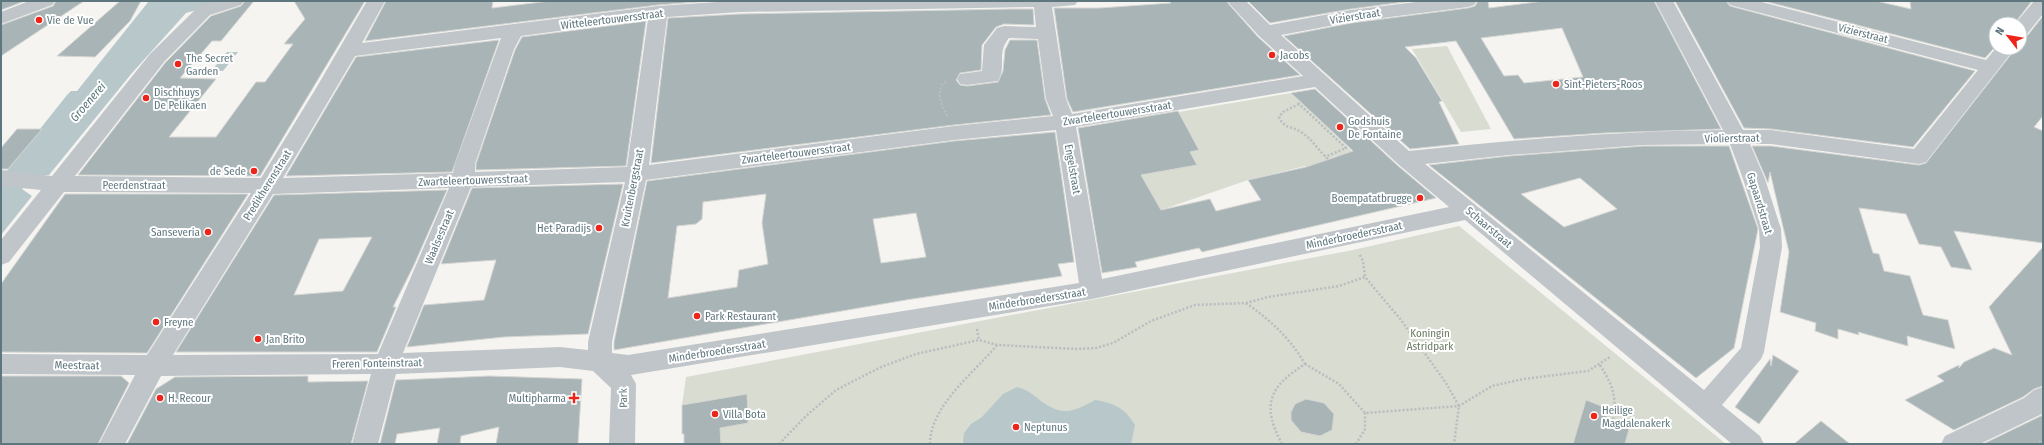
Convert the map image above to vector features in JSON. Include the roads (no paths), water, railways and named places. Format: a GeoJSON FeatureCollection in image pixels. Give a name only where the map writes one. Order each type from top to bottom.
{"type":"FeatureCollection","features":[{"type":"Feature","properties":{"kind":"street"},"geometry":{"type":"LineString","coordinates":[[1,18],[46,1]]}},
{"type":"Feature","properties":{"kind":"street"},"geometry":{"type":"LineString","coordinates":[[1,256],[47,183],[157,58],[204,11],[236,1]]}},
{"type":"Feature","properties":{"kind":"street","name":"Predikherenstraat"},"geometry":{"type":"LineString","coordinates":[[112,444],[132,401],[152,366],[267,186],[349,50],[376,1]]}},
{"type":"Feature","properties":{"kind":"street","name":"Witteleertouwersstraat"},"geometry":{"type":"LineString","coordinates":[[349,50],[372,49],[658,12],[740,6],[1069,1]]}},
{"type":"Feature","properties":{"kind":"street","name":"Schaarstraat"},"geometry":{"type":"LineString","coordinates":[[1236,1],[1266,32],[1405,159],[1751,444]]}},
{"type":"Feature","properties":{"kind":"street","name":"Vizierstraat"},"geometry":{"type":"LineString","coordinates":[[1266,32],[1351,16],[1468,1]]}},
{"type":"Feature","properties":{"kind":"street","name":"Gapaardstraat"},"geometry":{"type":"LineString","coordinates":[[1664,1],[1737,137],[1754,179],[1770,229],[1771,247],[1752,352],[1706,406]]}},
{"type":"Feature","properties":{"kind":"street","name":"Vizierstraat"},"geometry":{"type":"LineString","coordinates":[[1736,1],[1990,67]]}},
{"type":"Feature","properties":{"kind":"street","name":"Engelstraat"},"geometry":{"type":"LineString","coordinates":[[1042,2],[1056,99],[1065,122],[1092,290]]}},
{"type":"Feature","properties":{"kind":"street"},"geometry":{"type":"LineString","coordinates":[[2028,20],[2043,2]]}},
{"type":"Feature","properties":{"kind":"street","name":"Kruitenbergstraat"},"geometry":{"type":"LineString","coordinates":[[600,362],[600,342],[637,174],[658,12]]}},
{"type":"Feature","properties":{"kind":"street","name":"Waalsestraat"},"geometry":{"type":"LineString","coordinates":[[365,444],[386,364],[462,181],[465,164],[505,49],[514,31]]}},
{"type":"Feature","properties":{"kind":"street"},"geometry":{"type":"LineString","coordinates":[[967,79],[992,76],[993,45],[1004,32],[1046,33]]}},
{"type":"Feature","properties":{"kind":"street","name":"Violierstraat"},"geometry":{"type":"LineString","coordinates":[[1405,159],[1509,148],[1643,138],[1737,137],[1771,137],[1919,157],[1999,56]]}},
{"type":"Feature","properties":{"kind":"street","name":"Zwarteleertouwersstraat"},"geometry":{"type":"LineString","coordinates":[[267,186],[462,181],[637,174],[954,133],[1065,122],[1320,80]]}},
{"type":"Feature","properties":{"kind":"street","name":"Peerdenstraat"},"geometry":{"type":"LineString","coordinates":[[1,178],[47,183],[267,186]]}},
{"type":"Feature","properties":{"kind":"street","name":"Minderbroedersstraat"},"geometry":{"type":"LineString","coordinates":[[600,362],[628,365],[1092,290],[1470,212]]}},
{"type":"Feature","properties":{"kind":"street","name":"Freren Fonteinstraat"},"geometry":{"type":"LineString","coordinates":[[152,366],[386,364],[560,357],[600,362]]}},
{"type":"Feature","properties":{"kind":"street","name":"Park"},"geometry":{"type":"LineString","coordinates":[[600,362],[624,384],[622,444]]}},
{"type":"Feature","properties":{"kind":"street","name":"Meestraat"},"geometry":{"type":"LineString","coordinates":[[1,364],[152,366]]}},
{"type":"Feature","properties":{"kind":"street"},"geometry":{"type":"LineString","coordinates":[[1954,444],[2033,406],[2043,398]]}},
{"type":"Feature","properties":{"kind":"water","name":"Groenerei"},"geometry":{"type":"Polygon","coordinates":[[[149,1],[228,1],[186,13],[132,73],[49,175],[36,175],[22,189],[32,196],[1,235],[1,178],[67,95],[71,91],[77,91],[149,1]]]}},
{"type":"Feature","properties":{"kind":"water"},"geometry":{"type":"Polygon","coordinates":[[[227,52],[238,52],[223,71],[212,70],[227,52]]]}},
{"type":"Feature","properties":{"kind":"water"},"geometry":{"type":"Polygon","coordinates":[[[1017,387],[1030,392],[1049,406],[1062,411],[1074,410],[1095,400],[1118,407],[1127,414],[1135,425],[1131,444],[965,444],[963,442],[964,433],[971,424],[982,417],[1003,394],[1017,387]]]}},
{"type":"Feature","properties":{"kind":"place","name":"Vie de Vue"},"geometry":{"type":"Point","coordinates":[39,20]}},
{"type":"Feature","properties":{"kind":"place","name":"Jacobs"},"geometry":{"type":"Point","coordinates":[1272,55]}},
{"type":"Feature","properties":{"kind":"place","name":"The Secret Garden"},"geometry":{"type":"Point","coordinates":[178,64]}},
{"type":"Feature","properties":{"kind":"place","name":"Sint-Pieters-Roos"},"geometry":{"type":"Point","coordinates":[1556,84]}},
{"type":"Feature","properties":{"kind":"place","name":"Dischhuys De Pelikaen"},"geometry":{"type":"Point","coordinates":[146,98]}},
{"type":"Feature","properties":{"kind":"place","name":"Godshuis De Fontaine"},"geometry":{"type":"Point","coordinates":[1340,127]}},
{"type":"Feature","properties":{"kind":"place","name":"de Sede"},"geometry":{"type":"Point","coordinates":[254,171]}},
{"type":"Feature","properties":{"kind":"place","name":"Boempatatbrugge"},"geometry":{"type":"Point","coordinates":[1420,198]}},
{"type":"Feature","properties":{"kind":"place","name":"Het Paradijs"},"geometry":{"type":"Point","coordinates":[599,228]}},
{"type":"Feature","properties":{"kind":"place","name":"Sanseveria"},"geometry":{"type":"Point","coordinates":[208,232]}},
{"type":"Feature","properties":{"kind":"place","name":"Park Restaurant"},"geometry":{"type":"Point","coordinates":[697,316]}},
{"type":"Feature","properties":{"kind":"place","name":"Freyne"},"geometry":{"type":"Point","coordinates":[156,322]}},
{"type":"Feature","properties":{"kind":"place","name":"Jan Brito"},"geometry":{"type":"Point","coordinates":[258,339]}},
{"type":"Feature","properties":{"kind":"place","name":"H. Recour"},"geometry":{"type":"Point","coordinates":[160,398]}},
{"type":"Feature","properties":{"kind":"place","name":"Multipharma"},"geometry":{"type":"Point","coordinates":[574,398]}},
{"type":"Feature","properties":{"kind":"place","name":"Villa Bota"},"geometry":{"type":"Point","coordinates":[715,414]}},
{"type":"Feature","properties":{"kind":"place","name":"Heilige Magdalenakerk"},"geometry":{"type":"Point","coordinates":[1594,416]}},
{"type":"Feature","properties":{"kind":"place","name":"Neptunus"},"geometry":{"type":"Point","coordinates":[1016,427]}},
{"type":"Feature","properties":{"kind":"park label","name":"Koningin Astridpark"},"geometry":{"type":"Point","coordinates":[1430,339]}}]}
